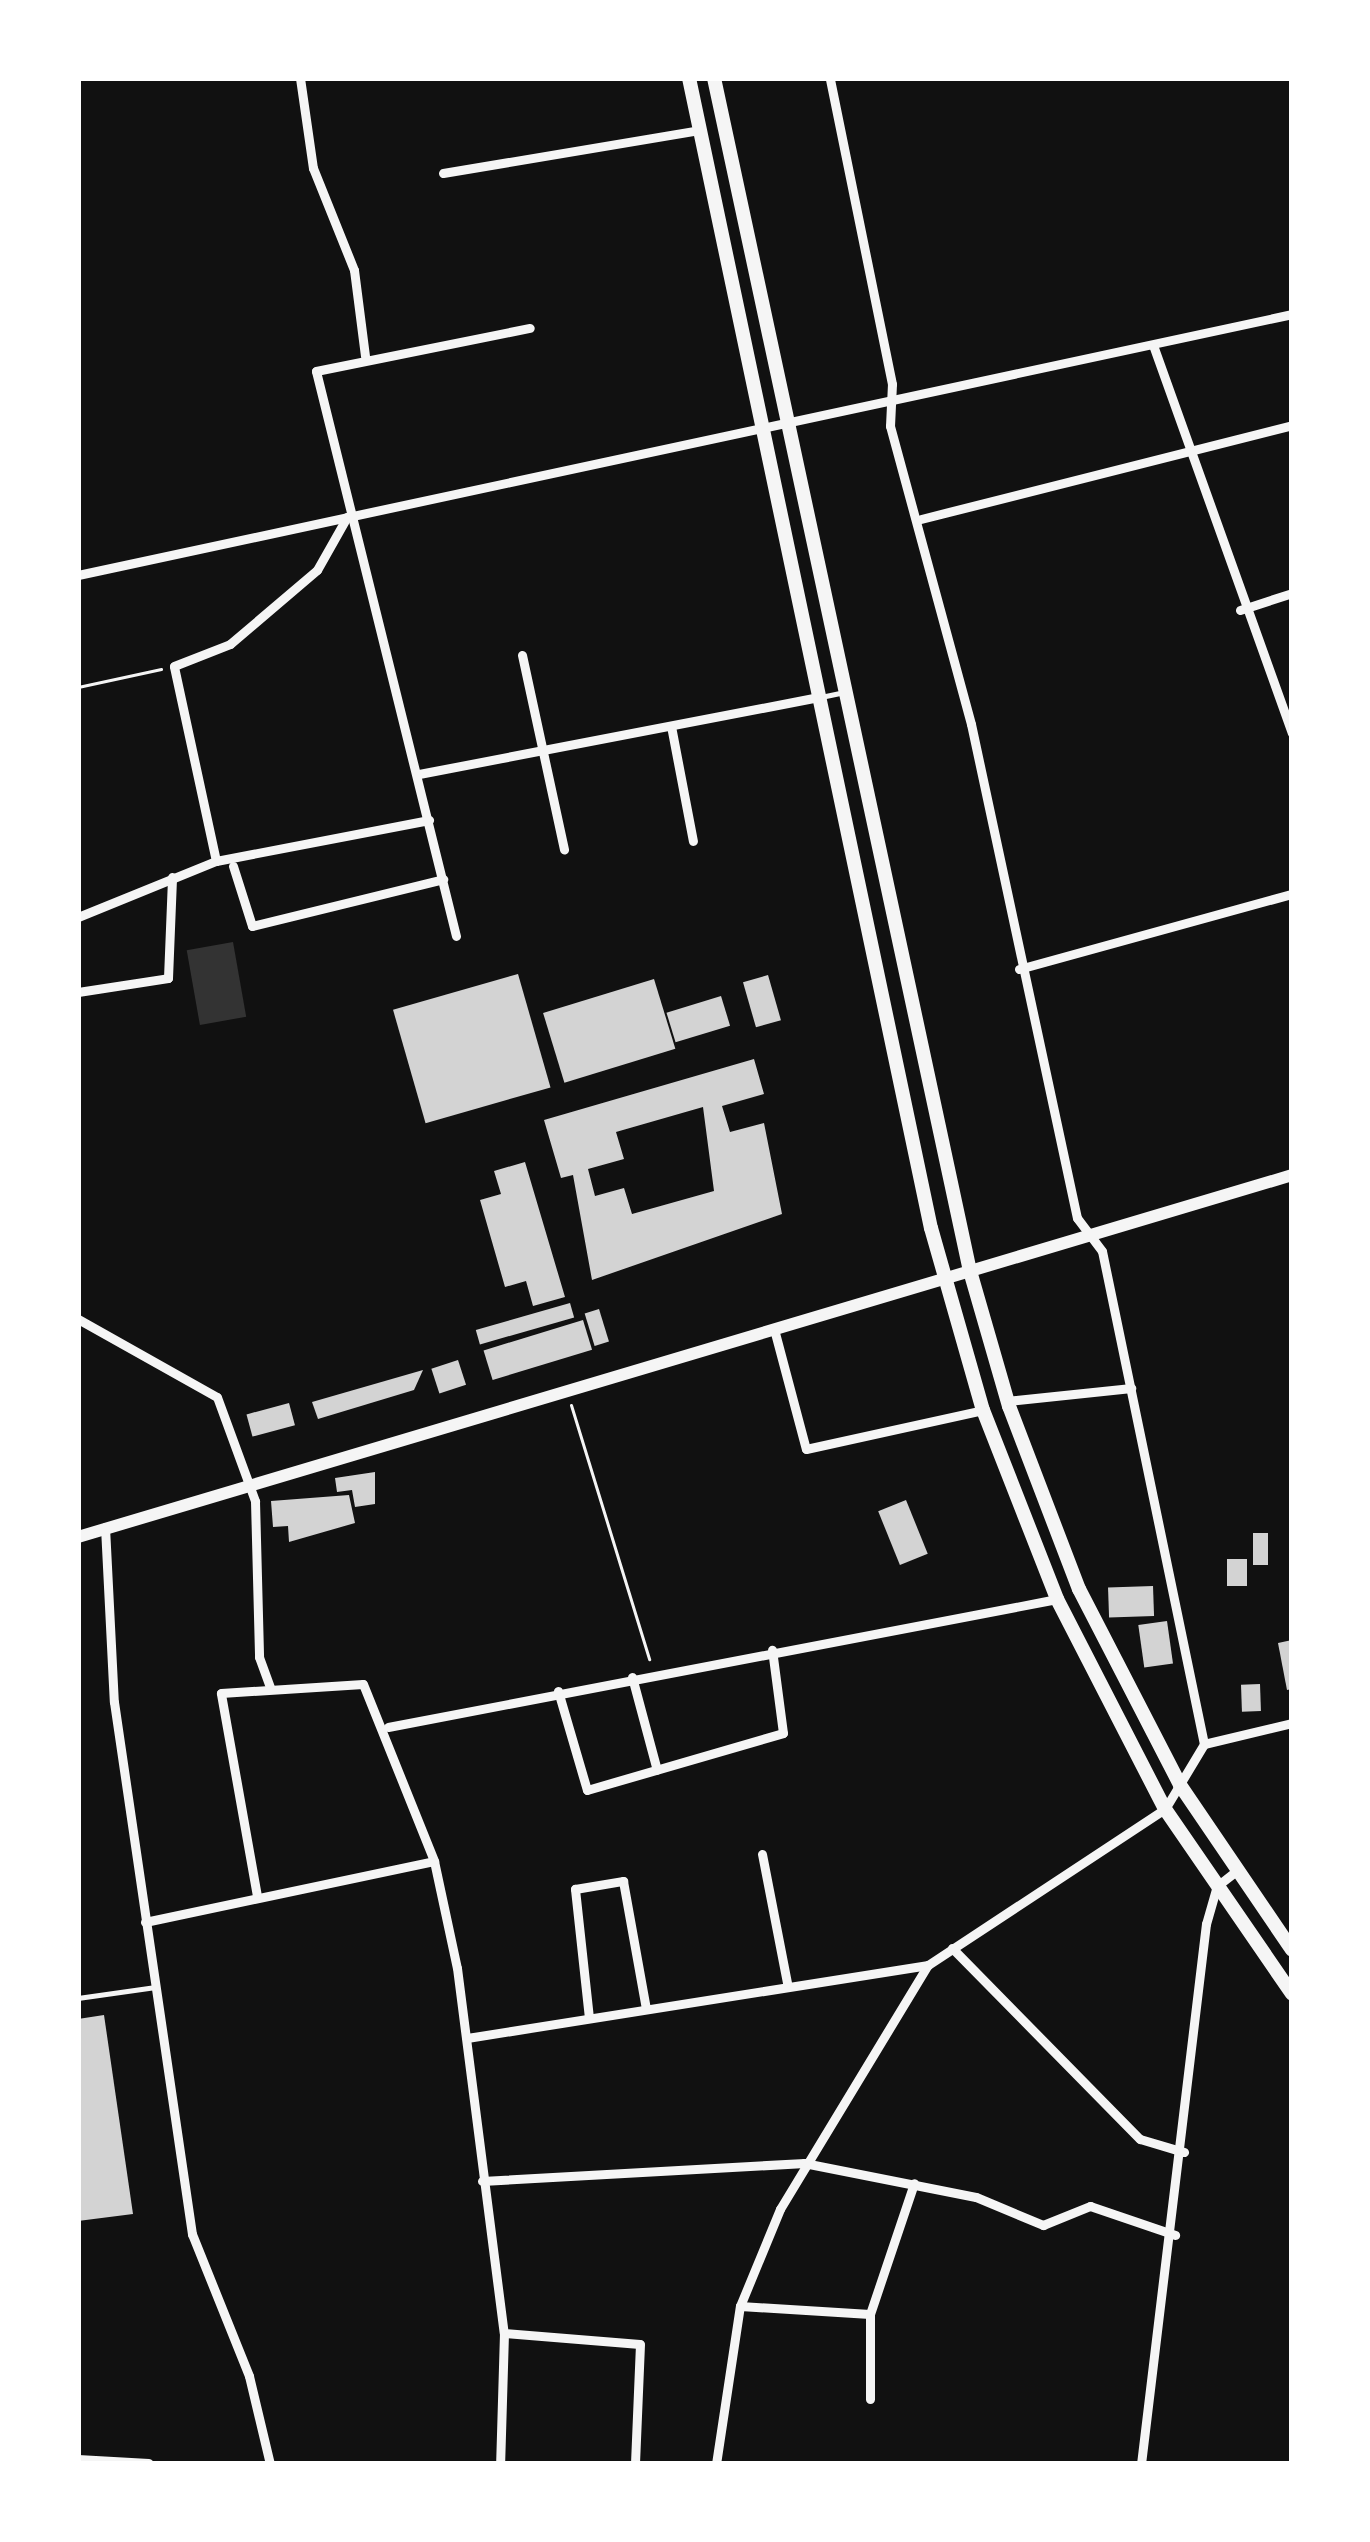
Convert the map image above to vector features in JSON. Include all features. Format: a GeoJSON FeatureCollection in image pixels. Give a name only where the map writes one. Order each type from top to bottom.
{"type":"FeatureCollection","features":[{"type":"Feature","properties":{"kind":"highway"},"geometry":{"type":"LineString","coordinates":[[689,78],[943,1278],[983,1410],[1057,1599],[1165,1809],[1292,1994]]}},
{"type":"Feature","properties":{"kind":"highway"},"geometry":{"type":"LineString","coordinates":[[714,78],[970,1270],[1007,1401],[1079,1589],[1180,1785],[1292,1950]]}},
{"type":"Feature","properties":{"kind":"main road"},"geometry":{"type":"LineString","coordinates":[[78,1537],[245,1483],[1292,1174]]}},
{"type":"Feature","properties":{"kind":"street"},"geometry":{"type":"LineString","coordinates":[[300,78],[313,168],[354,270],[365,356]]}},
{"type":"Feature","properties":{"kind":"street"},"geometry":{"type":"LineString","coordinates":[[716,2464],[740,2306],[804,2163],[928,1965],[1165,1809],[1204,1744],[1102,1250],[1089,1234],[1019,969],[892,406],[830,78]]}},
{"type":"Feature","properties":{"kind":"street"},"geometry":{"type":"LineString","coordinates":[[443,172],[700,130]]}},
{"type":"Feature","properties":{"kind":"street"},"geometry":{"type":"LineString","coordinates":[[78,575],[892,406],[1292,314]]}},
{"type":"Feature","properties":{"kind":"street"},"geometry":{"type":"LineString","coordinates":[[456,936],[419,774],[347,517],[316,371],[365,356],[530,328]]}},
{"type":"Feature","properties":{"kind":"street"},"geometry":{"type":"LineString","coordinates":[[1154,345],[1240,610],[1292,733]]}},
{"type":"Feature","properties":{"kind":"street"},"geometry":{"type":"LineString","coordinates":[[920,519],[1292,425]]}},
{"type":"Feature","properties":{"kind":"street"},"geometry":{"type":"LineString","coordinates":[[216,861],[174,667],[230,644],[317,570],[347,517]]}},
{"type":"Feature","properties":{"kind":"street"},"geometry":{"type":"LineString","coordinates":[[1240,610],[1292,593]]}},
{"type":"Feature","properties":{"kind":"street"},"geometry":{"type":"LineString","coordinates":[[522,655],[564,850]]}},
{"type":"Feature","properties":{"kind":"street"},"geometry":{"type":"LineString","coordinates":[[419,774],[819,697]]}},
{"type":"Feature","properties":{"kind":"street"},"geometry":{"type":"LineString","coordinates":[[671,726],[693,841]]}},
{"type":"Feature","properties":{"kind":"street"},"geometry":{"type":"LineString","coordinates":[[78,917],[216,861],[232,866],[429,820]]}},
{"type":"Feature","properties":{"kind":"street"},"geometry":{"type":"LineString","coordinates":[[232,866],[252,926],[443,879]]}},
{"type":"Feature","properties":{"kind":"street"},"geometry":{"type":"LineString","coordinates":[[78,992],[168,978],[172,877]]}},
{"type":"Feature","properties":{"kind":"street"},"geometry":{"type":"LineString","coordinates":[[1019,969],[1292,894]]}},
{"type":"Feature","properties":{"kind":"street"},"geometry":{"type":"LineString","coordinates":[[78,1318],[209,1384],[245,1483],[270,1687]]}},
{"type":"Feature","properties":{"kind":"street"},"geometry":{"type":"LineString","coordinates":[[774,1329],[806,1449],[983,1410]]}},
{"type":"Feature","properties":{"kind":"street"},"geometry":{"type":"LineString","coordinates":[[1007,1401],[1131,1388]]}},
{"type":"Feature","properties":{"kind":"street"},"geometry":{"type":"LineString","coordinates":[[105,1527],[114,1702],[192,2234],[249,2376],[270,2464]]}},
{"type":"Feature","properties":{"kind":"street"},"geometry":{"type":"LineString","coordinates":[[388,1727],[632,1676],[1057,1599]]}},
{"type":"Feature","properties":{"kind":"street"},"geometry":{"type":"LineString","coordinates":[[558,1691],[587,1790],[783,1733],[772,1650]]}},
{"type":"Feature","properties":{"kind":"street"},"geometry":{"type":"LineString","coordinates":[[632,1676],[657,1769]]}},
{"type":"Feature","properties":{"kind":"street"},"geometry":{"type":"LineString","coordinates":[[257,1896],[221,1693],[363,1684],[388,1727],[434,1861],[467,2038],[504,2333],[500,2464]]}},
{"type":"Feature","properties":{"kind":"street"},"geometry":{"type":"LineString","coordinates":[[1204,1744],[1292,1723]]}},
{"type":"Feature","properties":{"kind":"street"},"geometry":{"type":"LineString","coordinates":[[762,1854],[787,1983]]}},
{"type":"Feature","properties":{"kind":"street"},"geometry":{"type":"LineString","coordinates":[[145,1922],[434,1861]]}},
{"type":"Feature","properties":{"kind":"street"},"geometry":{"type":"LineString","coordinates":[[1141,2464],[1175,2236],[1217,1886],[1235,1872]]}},
{"type":"Feature","properties":{"kind":"street"},"geometry":{"type":"LineString","coordinates":[[590,2018],[575,1888],[622,1881],[646,2008]]}},
{"type":"Feature","properties":{"kind":"street"},"geometry":{"type":"LineString","coordinates":[[952,1948],[1140,2139],[1184,2152]]}},
{"type":"Feature","properties":{"kind":"street"},"geometry":{"type":"LineString","coordinates":[[467,2038],[787,1983],[928,1965]]}},
{"type":"Feature","properties":{"kind":"street"},"geometry":{"type":"LineString","coordinates":[[482,2181],[804,2163],[914,2183],[1043,2225],[1090,2206],[1175,2236]]}},
{"type":"Feature","properties":{"kind":"street"},"geometry":{"type":"LineString","coordinates":[[870,2399],[870,2314],[914,2183]]}},
{"type":"Feature","properties":{"kind":"street"},"geometry":{"type":"LineString","coordinates":[[740,2306],[870,2314]]}},
{"type":"Feature","properties":{"kind":"street"},"geometry":{"type":"LineString","coordinates":[[504,2333],[640,2344],[635,2464]]}},
{"type":"Feature","properties":{"kind":"street"},"geometry":{"type":"LineString","coordinates":[[78,2460],[149,2464]]}},
{"type":"Feature","properties":{"kind":"lane"},"geometry":{"type":"LineString","coordinates":[[819,697],[845,692]]}},
{"type":"Feature","properties":{"kind":"lane"},"geometry":{"type":"LineString","coordinates":[[78,1998],[158,1986]]}},
{"type":"Feature","properties":{"kind":"path"},"geometry":{"type":"LineString","coordinates":[[78,687],[174,667]]}},
{"type":"Feature","properties":{"kind":"path"},"geometry":{"type":"LineString","coordinates":[[565,1390],[653,1672]]}},
{"type":"Feature","properties":{"kind":"shaded area"},"geometry":{"type":"Polygon","coordinates":[[[233,942],[246,1017],[200,1025],[187,950],[233,942]]]}},
{"type":"Feature","properties":{"kind":"building"},"geometry":{"type":"Polygon","coordinates":[[[518,974],[551,1087],[426,1123],[393,1010],[518,974]]]}},
{"type":"Feature","properties":{"kind":"building"},"geometry":{"type":"Polygon","coordinates":[[[768,975],[781,1020],[756,1027],[743,982],[768,975]]]}},
{"type":"Feature","properties":{"kind":"building"},"geometry":{"type":"Polygon","coordinates":[[[654,979],[675,1049],[564,1083],[543,1013],[654,979]]]}},
{"type":"Feature","properties":{"kind":"building"},"geometry":{"type":"Polygon","coordinates":[[[721,996],[730,1026],[676,1042],[666,1013],[721,996]]]}},
{"type":"Feature","properties":{"kind":"building"},"geometry":{"type":"Polygon","coordinates":[[[754,1059],[764,1094],[722,1106],[730,1132],[764,1123],[782,1214],[592,1280],[573,1175],[561,1178],[544,1120],[754,1059]],[[703,1107],[616,1132],[624,1159],[588,1169],[595,1196],[624,1188],[632,1214],[714,1191],[703,1107]]]}},
{"type":"Feature","properties":{"kind":"building"},"geometry":{"type":"Polygon","coordinates":[[[525,1162],[565,1297],[533,1306],[526,1281],[505,1287],[480,1200],[501,1194],[494,1171],[525,1162]]]}},
{"type":"Feature","properties":{"kind":"building"},"geometry":{"type":"Polygon","coordinates":[[[570,1303],[574,1317],[480,1344],[476,1330],[570,1303]]]}},
{"type":"Feature","properties":{"kind":"building"},"geometry":{"type":"Polygon","coordinates":[[[599,1309],[609,1342],[595,1346],[585,1313],[599,1309]]]}},
{"type":"Feature","properties":{"kind":"building"},"geometry":{"type":"Polygon","coordinates":[[[583,1320],[592,1350],[493,1380],[484,1350],[583,1320]]]}},
{"type":"Feature","properties":{"kind":"building"},"geometry":{"type":"Polygon","coordinates":[[[458,1360],[466,1385],[439,1393],[431,1369],[458,1360]]]}},
{"type":"Feature","properties":{"kind":"building"},"geometry":{"type":"Polygon","coordinates":[[[423,1370],[414,1390],[318,1419],[312,1402],[423,1370]]]}},
{"type":"Feature","properties":{"kind":"building"},"geometry":{"type":"Polygon","coordinates":[[[289,1403],[295,1425],[252,1437],[246,1414],[289,1403]]]}},
{"type":"Feature","properties":{"kind":"building"},"geometry":{"type":"Polygon","coordinates":[[[375,1472],[375,1504],[355,1507],[352,1490],[337,1492],[335,1478],[375,1472]]]}},
{"type":"Feature","properties":{"kind":"building"},"geometry":{"type":"Polygon","coordinates":[[[349,1495],[355,1523],[289,1542],[288,1526],[273,1527],[271,1501],[349,1495]]]}},
{"type":"Feature","properties":{"kind":"building"},"geometry":{"type":"Polygon","coordinates":[[[906,1500],[928,1554],[900,1565],[878,1511],[906,1500]]]}},
{"type":"Feature","properties":{"kind":"building"},"geometry":{"type":"Polygon","coordinates":[[[1253,1533],[1268,1533],[1268,1565],[1253,1565],[1253,1533]]]}},
{"type":"Feature","properties":{"kind":"building"},"geometry":{"type":"Polygon","coordinates":[[[1227,1559],[1247,1559],[1247,1586],[1227,1586],[1227,1559]]]}},
{"type":"Feature","properties":{"kind":"building"},"geometry":{"type":"Polygon","coordinates":[[[1153,1586],[1154,1616],[1109,1618],[1108,1588],[1153,1586]]]}},
{"type":"Feature","properties":{"kind":"building"},"geometry":{"type":"Polygon","coordinates":[[[1167,1621],[1173,1664],[1144,1668],[1138,1625],[1167,1621]]]}},
{"type":"Feature","properties":{"kind":"building"},"geometry":{"type":"Polygon","coordinates":[[[1292,1640],[1292,1689],[1287,1690],[1278,1643],[1292,1640]]]}},
{"type":"Feature","properties":{"kind":"building"},"geometry":{"type":"Polygon","coordinates":[[[1260,1684],[1261,1711],[1242,1712],[1241,1685],[1260,1684]]]}},
{"type":"Feature","properties":{"kind":"building"},"geometry":{"type":"Polygon","coordinates":[[[104,2015],[133,2214],[78,2221],[78,2019],[104,2015]]]}}]}
